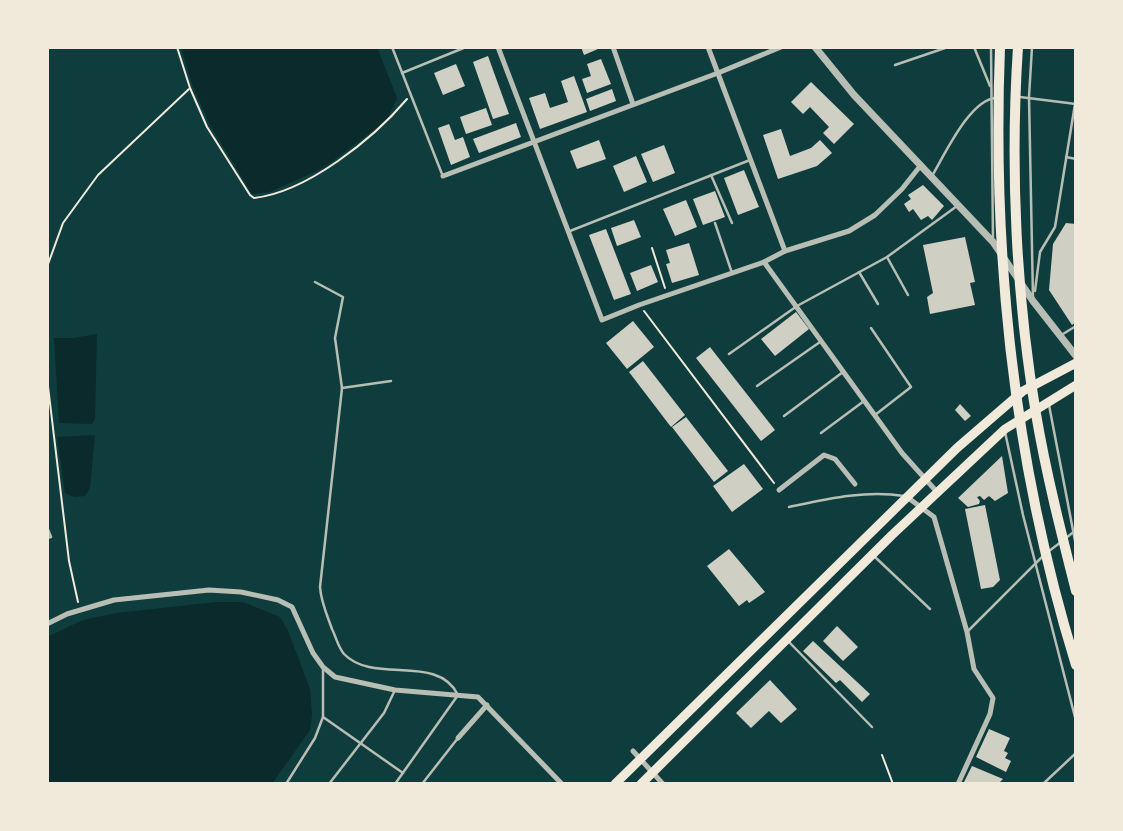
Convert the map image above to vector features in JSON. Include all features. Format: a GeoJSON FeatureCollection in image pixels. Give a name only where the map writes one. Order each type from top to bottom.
{"type":"FeatureCollection","features":[{"type":"Feature","properties":{"kind":"highway"},"geometry":{"type":"LineString","coordinates":[[1000,47],[998,157],[1005,308],[1016,397],[1038,517],[1076,665]]}},
{"type":"Feature","properties":{"kind":"highway"},"geometry":{"type":"LineString","coordinates":[[1017,47],[1015,153],[1023,307],[1035,414],[1076,591]]}},
{"type":"Feature","properties":{"kind":"main road"},"geometry":{"type":"LineString","coordinates":[[615,784],[996,412],[1023,391],[1076,363]]}},
{"type":"Feature","properties":{"kind":"main road"},"geometry":{"type":"LineString","coordinates":[[641,784],[873,554],[1004,429],[1076,385]]}},
{"type":"Feature","properties":{"kind":"street"},"geometry":{"type":"LineString","coordinates":[[498,47],[602,320],[764,262],[785,251],[849,231],[875,215],[902,189],[921,165]]}},
{"type":"Feature","properties":{"kind":"street"},"geometry":{"type":"LineString","coordinates":[[613,47],[633,104]]}},
{"type":"Feature","properties":{"kind":"street"},"geometry":{"type":"LineString","coordinates":[[708,47],[785,251]]}},
{"type":"Feature","properties":{"kind":"street"},"geometry":{"type":"LineString","coordinates":[[443,176],[781,47]]}},
{"type":"Feature","properties":{"kind":"street"},"geometry":{"type":"LineString","coordinates":[[815,47],[854,95],[993,242],[1033,301],[1076,356]]}},
{"type":"Feature","properties":{"kind":"street"},"geometry":{"type":"LineString","coordinates":[[764,262],[902,453],[937,492]]}},
{"type":"Feature","properties":{"kind":"street"},"geometry":{"type":"LineString","coordinates":[[779,490],[824,455],[835,459],[855,484]]}},
{"type":"Feature","properties":{"kind":"street"},"geometry":{"type":"LineString","coordinates":[[907,497],[934,516],[967,632],[974,669],[993,698],[990,714],[958,784]]}},
{"type":"Feature","properties":{"kind":"street"},"geometry":{"type":"LineString","coordinates":[[47,624],[114,600],[209,590],[240,592],[278,600],[292,607],[313,653],[335,677],[395,690],[478,697],[562,784]]}},
{"type":"Feature","properties":{"kind":"street"},"geometry":{"type":"LineString","coordinates":[[458,738],[488,705]]}},
{"type":"Feature","properties":{"kind":"street"},"geometry":{"type":"LineString","coordinates":[[633,751],[663,784]]}},
{"type":"Feature","properties":{"kind":"lane"},"geometry":{"type":"LineString","coordinates":[[392,47],[443,176]]}},
{"type":"Feature","properties":{"kind":"lane"},"geometry":{"type":"LineString","coordinates":[[402,73],[466,47]]}},
{"type":"Feature","properties":{"kind":"lane"},"geometry":{"type":"LineString","coordinates":[[895,65],[948,47]]}},
{"type":"Feature","properties":{"kind":"lane"},"geometry":{"type":"LineString","coordinates":[[974,47],[990,88]]}},
{"type":"Feature","properties":{"kind":"lane"},"geometry":{"type":"LineString","coordinates":[[991,47],[993,242]]}},
{"type":"Feature","properties":{"kind":"lane"},"geometry":{"type":"LineString","coordinates":[[1032,47],[1029,97],[1033,301]]}},
{"type":"Feature","properties":{"kind":"lane"},"geometry":{"type":"LineString","coordinates":[[932,176],[966,118],[990,98],[1003,97]]}},
{"type":"Feature","properties":{"kind":"lane"},"geometry":{"type":"LineString","coordinates":[[1016,97],[1076,104],[1055,227],[1041,252],[1033,301]]}},
{"type":"Feature","properties":{"kind":"lane"},"geometry":{"type":"LineString","coordinates":[[1066,157],[1076,159]]}},
{"type":"Feature","properties":{"kind":"lane"},"geometry":{"type":"LineString","coordinates":[[567,232],[751,160]]}},
{"type":"Feature","properties":{"kind":"lane"},"geometry":{"type":"LineString","coordinates":[[712,175],[732,223]]}},
{"type":"Feature","properties":{"kind":"lane"},"geometry":{"type":"LineString","coordinates":[[729,354],[797,306],[887,257],[959,205]]}},
{"type":"Feature","properties":{"kind":"lane"},"geometry":{"type":"LineString","coordinates":[[715,223],[732,273]]}},
{"type":"Feature","properties":{"kind":"lane"},"geometry":{"type":"LineString","coordinates":[[887,257],[908,295]]}},
{"type":"Feature","properties":{"kind":"lane"},"geometry":{"type":"LineString","coordinates":[[859,272],[878,304]]}},
{"type":"Feature","properties":{"kind":"lane"},"geometry":{"type":"LineString","coordinates":[[315,282],[343,297],[335,338],[342,388],[320,587],[321,601],[340,649],[346,656],[363,665],[433,673],[453,684],[458,695],[394,784]]}},
{"type":"Feature","properties":{"kind":"lane"},"geometry":{"type":"LineString","coordinates":[[1060,336],[1076,326]]}},
{"type":"Feature","properties":{"kind":"lane"},"geometry":{"type":"LineString","coordinates":[[871,328],[911,387],[875,415]]}},
{"type":"Feature","properties":{"kind":"lane"},"geometry":{"type":"LineString","coordinates":[[757,386],[821,340]]}},
{"type":"Feature","properties":{"kind":"lane"},"geometry":{"type":"LineString","coordinates":[[784,416],[844,372]]}},
{"type":"Feature","properties":{"kind":"lane"},"geometry":{"type":"LineString","coordinates":[[342,388],[391,381]]}},
{"type":"Feature","properties":{"kind":"lane"},"geometry":{"type":"LineString","coordinates":[[821,433],[865,401]]}},
{"type":"Feature","properties":{"kind":"lane"},"geometry":{"type":"LineString","coordinates":[[1048,401],[1076,546]]}},
{"type":"Feature","properties":{"kind":"lane"},"geometry":{"type":"LineString","coordinates":[[1004,429],[1076,721]]}},
{"type":"Feature","properties":{"kind":"lane"},"geometry":{"type":"LineString","coordinates":[[789,507],[837,496],[887,494],[907,497]]}},
{"type":"Feature","properties":{"kind":"lane"},"geometry":{"type":"LineString","coordinates":[[47,527],[49,538]]}},
{"type":"Feature","properties":{"kind":"lane"},"geometry":{"type":"LineString","coordinates":[[967,632],[1035,562],[1074,531]]}},
{"type":"Feature","properties":{"kind":"lane"},"geometry":{"type":"LineString","coordinates":[[873,554],[930,609]]}},
{"type":"Feature","properties":{"kind":"lane"},"geometry":{"type":"LineString","coordinates":[[787,639],[872,727]]}},
{"type":"Feature","properties":{"kind":"lane"},"geometry":{"type":"LineString","coordinates":[[286,784],[315,738],[323,717],[323,667]]}},
{"type":"Feature","properties":{"kind":"lane"},"geometry":{"type":"LineString","coordinates":[[329,784],[384,713],[395,690]]}},
{"type":"Feature","properties":{"kind":"lane"},"geometry":{"type":"LineString","coordinates":[[323,717],[402,773]]}},
{"type":"Feature","properties":{"kind":"lane"},"geometry":{"type":"LineString","coordinates":[[422,784],[458,738]]}},
{"type":"Feature","properties":{"kind":"lane"},"geometry":{"type":"LineString","coordinates":[[1043,784],[1076,753]]}},
{"type":"Feature","properties":{"kind":"path"},"geometry":{"type":"LineString","coordinates":[[177,47],[190,88],[207,127],[254,198],[271,196],[326,169],[388,121],[411,95]]}},
{"type":"Feature","properties":{"kind":"path"},"geometry":{"type":"LineString","coordinates":[[47,267],[63,223],[98,174],[190,88]]}},
{"type":"Feature","properties":{"kind":"path"},"geometry":{"type":"LineString","coordinates":[[652,248],[667,295]]}},
{"type":"Feature","properties":{"kind":"path"},"geometry":{"type":"LineString","coordinates":[[639,305],[779,490]]}},
{"type":"Feature","properties":{"kind":"path"},"geometry":{"type":"LineString","coordinates":[[47,378],[69,561],[80,610]]}},
{"type":"Feature","properties":{"kind":"path"},"geometry":{"type":"LineString","coordinates":[[882,755],[893,784]]}},
{"type":"Feature","properties":{"kind":"water"},"geometry":{"type":"Polygon","coordinates":[[[181,47],[377,47],[397,98],[387,120],[325,167],[270,192],[252,194],[210,125],[193,87],[181,47]]]}},
{"type":"Feature","properties":{"kind":"water"},"geometry":{"type":"Polygon","coordinates":[[[97,334],[95,419],[92,424],[59,423],[54,338],[97,334]]]}},
{"type":"Feature","properties":{"kind":"water"},"geometry":{"type":"Polygon","coordinates":[[[95,435],[90,488],[85,496],[74,497],[65,493],[57,437],[95,435]]]}},
{"type":"Feature","properties":{"kind":"water"},"geometry":{"type":"Polygon","coordinates":[[[216,602],[243,602],[280,617],[310,689],[310,730],[272,784],[47,784],[47,637],[83,620],[116,613],[216,602]]]}},
{"type":"Feature","properties":{"kind":"building"},"geometry":{"type":"Polygon","coordinates":[[[581,47],[597,47],[598,49],[584,55],[581,47]]]}},
{"type":"Feature","properties":{"kind":"building"},"geometry":{"type":"Polygon","coordinates":[[[488,56],[509,114],[493,119],[473,62],[488,56]]]}},
{"type":"Feature","properties":{"kind":"building"},"geometry":{"type":"Polygon","coordinates":[[[601,59],[611,84],[587,93],[582,79],[591,76],[587,64],[601,59]]]}},
{"type":"Feature","properties":{"kind":"building"},"geometry":{"type":"Polygon","coordinates":[[[456,64],[465,86],[443,95],[434,73],[456,64]]]}},
{"type":"Feature","properties":{"kind":"building"},"geometry":{"type":"Polygon","coordinates":[[[574,76],[587,112],[540,129],[529,98],[545,93],[550,108],[568,102],[561,81],[574,76]]]}},
{"type":"Feature","properties":{"kind":"building"},"geometry":{"type":"Polygon","coordinates":[[[811,82],[854,124],[834,144],[823,133],[829,127],[810,107],[803,114],[791,102],[811,82]]]}},
{"type":"Feature","properties":{"kind":"building"},"geometry":{"type":"Polygon","coordinates":[[[612,89],[616,101],[590,111],[586,99],[612,89]]]}},
{"type":"Feature","properties":{"kind":"building"},"geometry":{"type":"Polygon","coordinates":[[[486,108],[492,125],[466,134],[460,117],[486,108]]]}},
{"type":"Feature","properties":{"kind":"building"},"geometry":{"type":"Polygon","coordinates":[[[516,123],[521,137],[479,153],[473,139],[516,123]]]}},
{"type":"Feature","properties":{"kind":"building"},"geometry":{"type":"Polygon","coordinates":[[[449,124],[455,140],[463,137],[470,157],[451,165],[438,128],[449,124]]]}},
{"type":"Feature","properties":{"kind":"building"},"geometry":{"type":"Polygon","coordinates":[[[781,129],[790,156],[811,148],[820,140],[832,153],[817,166],[778,179],[763,135],[781,129]]]}},
{"type":"Feature","properties":{"kind":"building"},"geometry":{"type":"Polygon","coordinates":[[[599,140],[606,159],[577,169],[570,151],[599,140]]]}},
{"type":"Feature","properties":{"kind":"building"},"geometry":{"type":"Polygon","coordinates":[[[664,145],[675,173],[653,182],[641,154],[664,145]]]}},
{"type":"Feature","properties":{"kind":"building"},"geometry":{"type":"Polygon","coordinates":[[[636,156],[647,182],[624,192],[613,166],[636,156]]]}},
{"type":"Feature","properties":{"kind":"building"},"geometry":{"type":"Polygon","coordinates":[[[744,170],[759,207],[738,215],[724,178],[744,170]]]}},
{"type":"Feature","properties":{"kind":"building"},"geometry":{"type":"Polygon","coordinates":[[[923,185],[944,206],[932,220],[928,216],[921,220],[913,209],[909,212],[904,204],[911,199],[908,195],[923,185]]]}},
{"type":"Feature","properties":{"kind":"building"},"geometry":{"type":"Polygon","coordinates":[[[715,191],[725,217],[703,225],[693,199],[715,191]]]}},
{"type":"Feature","properties":{"kind":"building"},"geometry":{"type":"Polygon","coordinates":[[[686,200],[697,227],[675,236],[663,209],[686,200]]]}},
{"type":"Feature","properties":{"kind":"building"},"geometry":{"type":"Polygon","coordinates":[[[634,220],[641,237],[617,246],[611,228],[634,220]]]}},
{"type":"Feature","properties":{"kind":"building"},"geometry":{"type":"Polygon","coordinates":[[[1066,223],[1076,224],[1076,322],[1072,325],[1049,290],[1053,244],[1066,223]]]}},
{"type":"Feature","properties":{"kind":"building"},"geometry":{"type":"Polygon","coordinates":[[[606,229],[631,294],[614,300],[589,235],[606,229]]]}},
{"type":"Feature","properties":{"kind":"building"},"geometry":{"type":"Polygon","coordinates":[[[965,237],[975,282],[970,283],[975,305],[930,314],[927,297],[933,293],[923,245],[965,237]]]}},
{"type":"Feature","properties":{"kind":"building"},"geometry":{"type":"Polygon","coordinates":[[[689,243],[699,275],[672,283],[666,264],[670,263],[666,250],[689,243]]]}},
{"type":"Feature","properties":{"kind":"building"},"geometry":{"type":"Polygon","coordinates":[[[651,265],[658,282],[637,291],[630,273],[651,265]]]}},
{"type":"Feature","properties":{"kind":"building"},"geometry":{"type":"Polygon","coordinates":[[[796,312],[809,329],[775,356],[761,339],[796,312]]]}},
{"type":"Feature","properties":{"kind":"building"},"geometry":{"type":"Polygon","coordinates":[[[633,321],[654,347],[627,369],[606,343],[633,321]]]}},
{"type":"Feature","properties":{"kind":"building"},"geometry":{"type":"Polygon","coordinates":[[[710,347],[775,430],[761,441],[696,358],[710,347]]]}},
{"type":"Feature","properties":{"kind":"building"},"geometry":{"type":"Polygon","coordinates":[[[643,361],[685,415],[671,427],[629,372],[643,361]]]}},
{"type":"Feature","properties":{"kind":"building"},"geometry":{"type":"Polygon","coordinates":[[[960,404],[971,416],[965,421],[955,410],[960,404]]]}},
{"type":"Feature","properties":{"kind":"building"},"geometry":{"type":"Polygon","coordinates":[[[686,417],[728,471],[714,482],[672,427],[686,417]]]}},
{"type":"Feature","properties":{"kind":"building"},"geometry":{"type":"Polygon","coordinates":[[[1002,456],[1008,493],[995,501],[989,496],[984,500],[980,496],[977,497],[979,504],[968,507],[958,498],[1002,456]]]}},
{"type":"Feature","properties":{"kind":"building"},"geometry":{"type":"Polygon","coordinates":[[[744,464],[763,489],[732,512],[713,486],[744,464]]]}},
{"type":"Feature","properties":{"kind":"building"},"geometry":{"type":"Polygon","coordinates":[[[985,505],[1000,580],[993,587],[981,589],[965,509],[985,505]]]}},
{"type":"Feature","properties":{"kind":"building"},"geometry":{"type":"Polygon","coordinates":[[[729,549],[765,592],[739,606],[707,566],[729,549]]]}},
{"type":"Feature","properties":{"kind":"building"},"geometry":{"type":"Polygon","coordinates":[[[837,626],[858,647],[843,661],[823,641],[837,626]]]}},
{"type":"Feature","properties":{"kind":"building"},"geometry":{"type":"Polygon","coordinates":[[[813,641],[870,694],[862,702],[840,680],[836,683],[803,651],[813,641]]]}},
{"type":"Feature","properties":{"kind":"building"},"geometry":{"type":"Polygon","coordinates":[[[770,680],[797,709],[781,723],[769,711],[751,728],[736,713],[770,680]]]}},
{"type":"Feature","properties":{"kind":"building"},"geometry":{"type":"Polygon","coordinates":[[[989,729],[1010,738],[1004,751],[1008,753],[1005,758],[1011,761],[1006,772],[976,757],[989,729]]]}},
{"type":"Feature","properties":{"kind":"building"},"geometry":{"type":"Polygon","coordinates":[[[972,766],[1003,779],[998,784],[963,784],[972,766]]]}}]}
